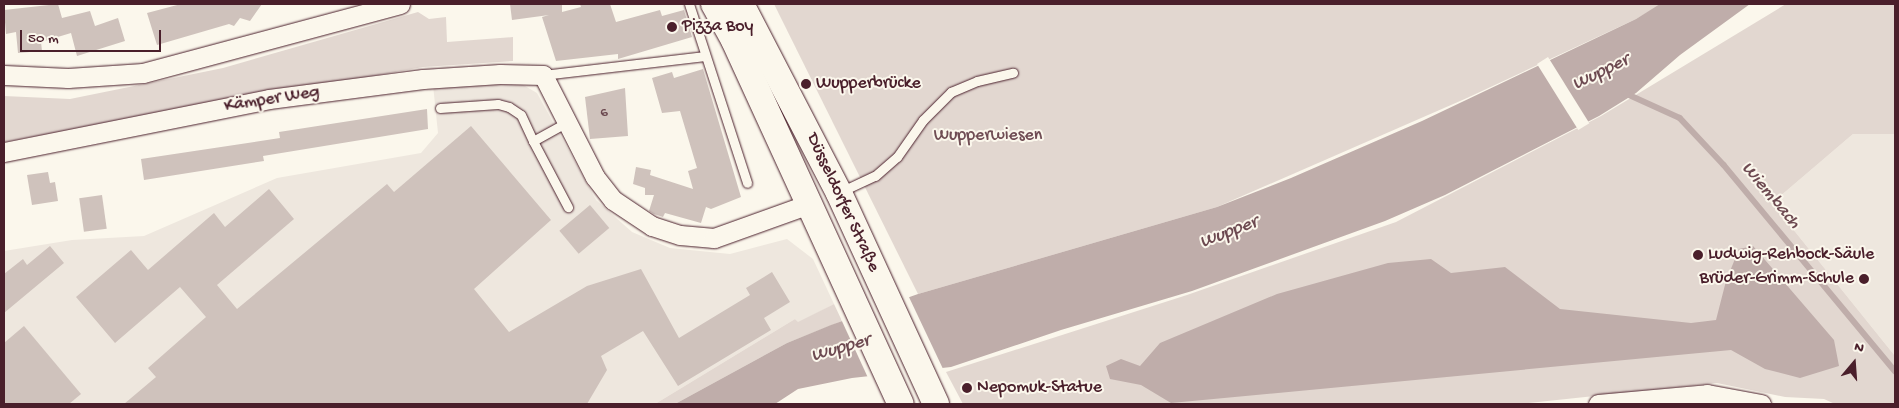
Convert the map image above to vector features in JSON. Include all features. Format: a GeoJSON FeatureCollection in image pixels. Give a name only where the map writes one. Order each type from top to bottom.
{"type":"FeatureCollection","features":[{"type":"Feature","properties":{"kind":"main road","name":"Düsseldorfer Straße"},"geometry":{"type":"LineString","coordinates":[[714,4],[853,297],[901,404]]}},
{"type":"Feature","properties":{"kind":"main road","name":"Düsseldorfer Straße"},"geometry":{"type":"LineString","coordinates":[[742,4],[838,193],[935,402]]}},
{"type":"Feature","properties":{"kind":"main road"},"geometry":{"type":"LineString","coordinates":[[809,204],[838,193]]}},
{"type":"Feature","properties":{"kind":"street"},"geometry":{"type":"LineString","coordinates":[[4,75],[68,78],[144,73],[393,5]]}},
{"type":"Feature","properties":{"kind":"street","name":"Kämper Weg"},"geometry":{"type":"LineString","coordinates":[[4,152],[269,99],[423,79],[500,74],[544,75]]}},
{"type":"Feature","properties":{"kind":"street"},"geometry":{"type":"LineString","coordinates":[[544,75],[566,123],[595,178],[613,200],[652,226],[680,235],[714,238],[809,204]]}},
{"type":"Feature","properties":{"kind":"street"},"geometry":{"type":"LineString","coordinates":[[1598,404],[1707,394],[1726,395],[1761,404]]}},
{"type":"Feature","properties":{"kind":"lane"},"geometry":{"type":"LineString","coordinates":[[689,4],[748,183]]}},
{"type":"Feature","properties":{"kind":"lane","name":"Kämper Weg"},"geometry":{"type":"LineString","coordinates":[[544,75],[705,56]]}},
{"type":"Feature","properties":{"kind":"lane"},"geometry":{"type":"LineString","coordinates":[[838,193],[875,176],[897,156],[922,120],[951,92],[977,81],[1012,73]]}},
{"type":"Feature","properties":{"kind":"lane"},"geometry":{"type":"LineString","coordinates":[[440,108],[498,104],[509,107],[521,115],[568,207]]}},
{"type":"Feature","properties":{"kind":"lane"},"geometry":{"type":"LineString","coordinates":[[533,141],[566,123]]}},
{"type":"Feature","properties":{"kind":"shaded area"},"geometry":{"type":"Polygon","coordinates":[[[518,82],[537,93],[596,200],[632,232],[670,248],[730,254],[787,239],[813,259],[834,304],[798,323],[795,319],[655,404],[4,404],[4,251],[72,240],[144,236],[277,178],[421,153],[438,133],[433,85],[518,82]]]}},
{"type":"Feature","properties":{"kind":"shaded area","name":"Brüder-Grimm-Schule"},"geometry":{"type":"Polygon","coordinates":[[[1853,134],[1895,134],[1895,356],[1772,203],[1853,134]]]}},
{"type":"Feature","properties":{"kind":"green space","name":"Wupperwiesen"},"geometry":{"type":"Polygon","coordinates":[[[774,4],[1662,4],[1636,19],[1467,98],[1217,207],[918,294],[774,4]]]}},
{"type":"Feature","properties":{"kind":"green space"},"geometry":{"type":"Polygon","coordinates":[[[1786,4],[1895,4],[1895,134],[1853,134],[1772,203],[1895,356],[1895,404],[1835,404],[1824,399],[1785,397],[1717,383],[1519,404],[963,404],[946,372],[1187,295],[1396,222],[1601,116],[1786,4]]]}},
{"type":"Feature","properties":{"kind":"green space"},"geometry":{"type":"Polygon","coordinates":[[[418,12],[429,19],[446,17],[447,42],[513,37],[513,61],[423,67],[4,142],[4,96],[70,99],[223,68],[418,12]]]}},
{"type":"Feature","properties":{"kind":"green space"},"geometry":{"type":"Polygon","coordinates":[[[834,304],[842,321],[787,343],[675,404],[655,404],[795,319],[798,322],[834,304]]]}},
{"type":"Feature","properties":{"kind":"water","name":"Wupper"},"geometry":{"type":"Polygon","coordinates":[[[1660,4],[1750,4],[1680,55],[1636,93],[1599,116],[1445,195],[1385,221],[1192,291],[1061,330],[951,367],[852,378],[798,389],[775,404],[675,404],[787,343],[831,325],[918,294],[1217,207],[1291,178],[1422,121],[1636,19],[1660,4]]]}},
{"type":"Feature","properties":{"kind":"water"},"geometry":{"type":"Polygon","coordinates":[[[1753,246],[1834,340],[1839,366],[1800,378],[1765,369],[1731,350],[1171,403],[1141,385],[1110,379],[1106,366],[1121,359],[1140,366],[1160,343],[1277,294],[1388,263],[1431,259],[1451,273],[1505,267],[1560,309],[1691,323],[1716,320],[1726,281],[1739,249],[1753,246]]]}},
{"type":"Feature","properties":{"kind":"pier"},"geometry":{"type":"Polygon","coordinates":[[[1548,57],[1589,123],[1578,130],[1537,64],[1548,57]]]}},
{"type":"Feature","properties":{"kind":"pier"},"geometry":{"type":"Polygon","coordinates":[[[908,295],[944,371],[869,380],[841,319],[908,295]]]}},
{"type":"Feature","properties":{"kind":"building"},"geometry":{"type":"Polygon","coordinates":[[[58,4],[62,18],[90,11],[95,26],[118,18],[125,41],[77,56],[71,33],[41,42],[42,51],[18,53],[16,32],[6,34],[4,10],[58,4]]]}},
{"type":"Feature","properties":{"kind":"building"},"geometry":{"type":"Polygon","coordinates":[[[181,4],[262,4],[250,21],[240,18],[234,26],[229,24],[157,45],[147,13],[181,4]]]}},
{"type":"Feature","properties":{"kind":"building"},"geometry":{"type":"Polygon","coordinates":[[[510,4],[562,4],[562,12],[581,7],[580,4],[610,4],[616,22],[660,10],[662,16],[684,10],[692,37],[618,59],[618,54],[556,61],[542,17],[549,15],[512,20],[510,4]]]}},
{"type":"Feature","properties":{"kind":"building"},"geometry":{"type":"Polygon","coordinates":[[[703,69],[741,197],[711,209],[706,207],[701,223],[665,213],[663,217],[654,214],[649,211],[654,195],[645,195],[645,188],[633,184],[636,167],[651,170],[650,175],[693,189],[688,171],[697,168],[680,111],[662,113],[652,78],[672,72],[674,78],[703,69]]]}},
{"type":"Feature","properties":{"kind":"building"},"geometry":{"type":"Polygon","coordinates":[[[625,88],[628,136],[590,139],[585,97],[625,88]]]}},
{"type":"Feature","properties":{"kind":"building"},"geometry":{"type":"Polygon","coordinates":[[[427,109],[428,129],[263,156],[264,161],[144,180],[141,159],[280,138],[279,132],[427,109]]]}},
{"type":"Feature","properties":{"kind":"building"},"geometry":{"type":"Polygon","coordinates":[[[471,126],[551,220],[474,289],[509,332],[587,286],[641,269],[679,338],[750,295],[746,288],[772,272],[790,302],[764,318],[771,330],[678,386],[643,331],[601,356],[607,370],[587,404],[124,404],[156,377],[148,368],[206,317],[180,287],[115,343],[76,297],[131,250],[148,270],[214,213],[225,227],[269,189],[294,219],[217,285],[237,309],[387,184],[394,192],[471,126]]]}},
{"type":"Feature","properties":{"kind":"building"},"geometry":{"type":"Polygon","coordinates":[[[48,172],[50,183],[55,182],[58,201],[32,205],[27,175],[48,172]]]}},
{"type":"Feature","properties":{"kind":"building"},"geometry":{"type":"Polygon","coordinates":[[[102,195],[107,229],[84,232],[79,198],[102,195]]]}},
{"type":"Feature","properties":{"kind":"building"},"geometry":{"type":"Polygon","coordinates":[[[590,205],[609,228],[579,254],[559,231],[590,205]]]}},
{"type":"Feature","properties":{"kind":"building"},"geometry":{"type":"Polygon","coordinates":[[[50,246],[64,263],[4,313],[4,274],[23,259],[27,265],[50,246]]]}},
{"type":"Feature","properties":{"kind":"building"},"geometry":{"type":"Polygon","coordinates":[[[24,326],[81,394],[69,404],[4,404],[4,343],[24,326]]]}},
{"type":"Feature","properties":{"kind":"waterway","name":"Wiembach"},"geometry":{"type":"LineString","coordinates":[[1625,93],[1680,118],[1724,165],[1895,371]]}},
{"type":"Feature","properties":{"kind":"place","name":"Pizza Boy"},"geometry":{"type":"Point","coordinates":[672,27]}},
{"type":"Feature","properties":{"kind":"place","name":"Wupperbrücke"},"geometry":{"type":"Point","coordinates":[806,84]}},
{"type":"Feature","properties":{"kind":"place","name":"Ludwig-Rehbock-Säule"},"geometry":{"type":"Point","coordinates":[1698,255]}},
{"type":"Feature","properties":{"kind":"place","name":"Brüder-Grimm-Schule"},"geometry":{"type":"Point","coordinates":[1864,279]}},
{"type":"Feature","properties":{"kind":"place","name":"Nepomuk-Statue"},"geometry":{"type":"Point","coordinates":[967,388]}}]}
